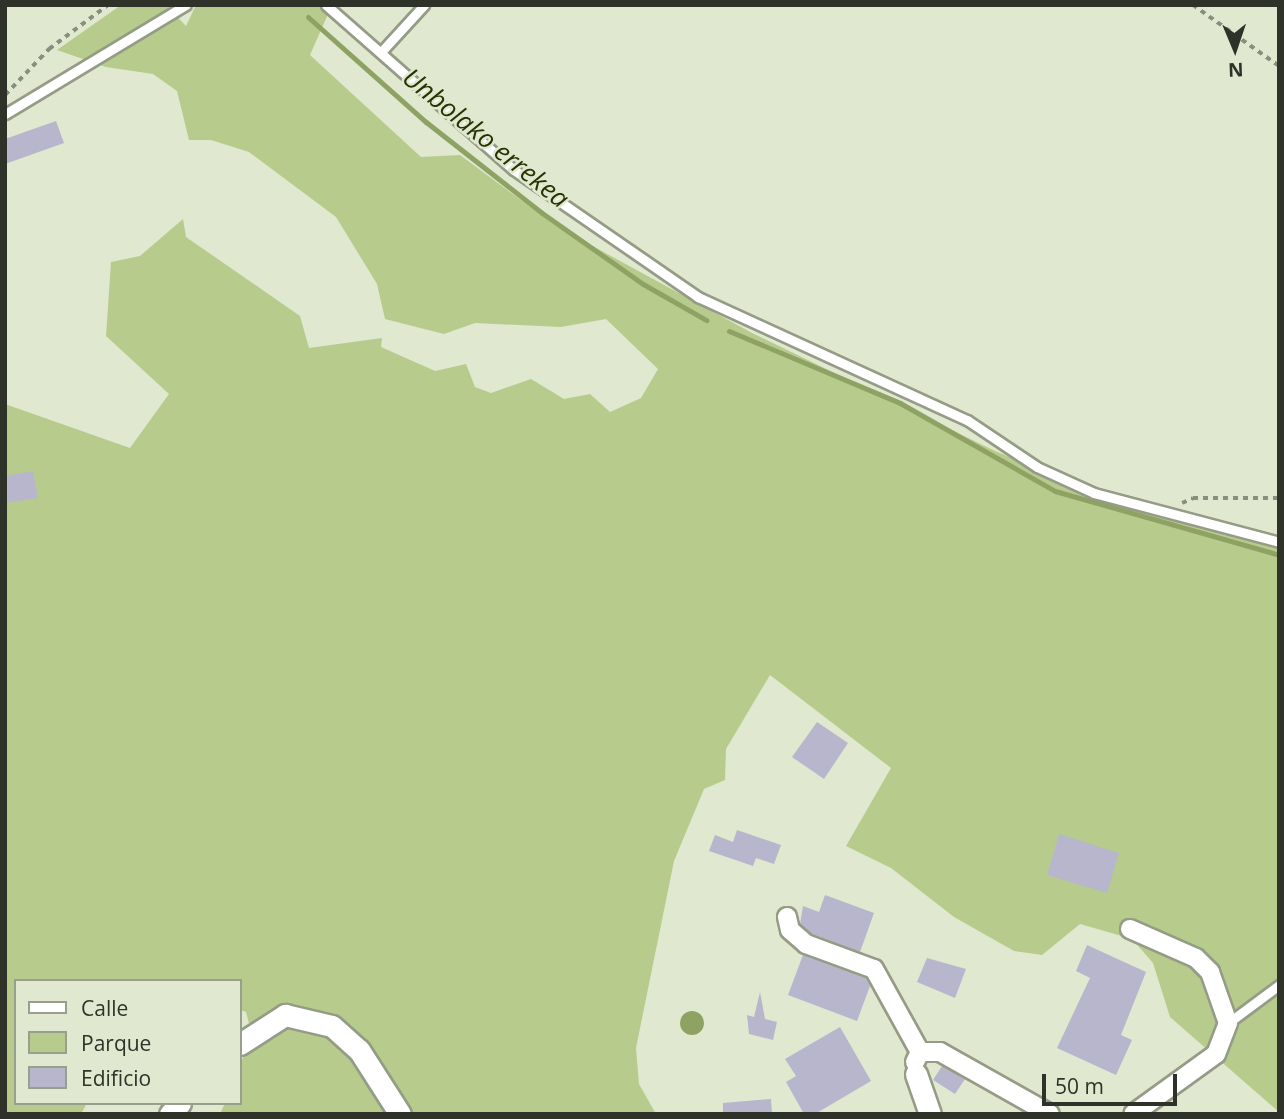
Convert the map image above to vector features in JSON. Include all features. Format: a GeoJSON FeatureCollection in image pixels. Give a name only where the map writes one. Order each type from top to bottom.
{"type":"FeatureCollection","features":[{"type":"Feature","properties":{"kind":"street"},"geometry":{"type":"LineString","coordinates":[[787,917],[790,930],[806,944],[874,969],[920,1052],[916,1074],[930,1114]]}},
{"type":"Feature","properties":{"kind":"street"},"geometry":{"type":"LineString","coordinates":[[1130,929],[1196,958],[1210,972],[1228,1023],[1216,1054],[1133,1114]]}},
{"type":"Feature","properties":{"kind":"street"},"geometry":{"type":"LineString","coordinates":[[242,1043],[285,1015],[332,1026],[359,1050],[400,1114]]}},
{"type":"Feature","properties":{"kind":"street"},"geometry":{"type":"LineString","coordinates":[[920,1052],[940,1052],[1050,1114]]}},
{"type":"Feature","properties":{"kind":"lane"},"geometry":{"type":"LineString","coordinates":[[5,114],[186,5]]}},
{"type":"Feature","properties":{"kind":"lane"},"geometry":{"type":"LineString","coordinates":[[326,5],[514,170],[698,297],[967,421],[1037,467],[1094,493],[1167,510],[1279,542]]}},
{"type":"Feature","properties":{"kind":"lane"},"geometry":{"type":"LineString","coordinates":[[381,52],[424,5]]}},
{"type":"Feature","properties":{"kind":"lane"},"geometry":{"type":"LineString","coordinates":[[1228,1023],[1279,985]]}},
{"type":"Feature","properties":{"kind":"path"},"geometry":{"type":"LineString","coordinates":[[5,95],[49,49],[108,5]]}},
{"type":"Feature","properties":{"kind":"path"},"geometry":{"type":"LineString","coordinates":[[1193,5],[1279,66]]}},
{"type":"Feature","properties":{"kind":"path"},"geometry":{"type":"LineString","coordinates":[[1167,510],[1193,498],[1279,498]]}},
{"type":"Feature","properties":{"kind":"green space"},"geometry":{"type":"Polygon","coordinates":[[[121,5],[166,5],[186,26],[196,5],[332,5],[310,55],[421,157],[460,155],[556,226],[752,333],[995,451],[1122,503],[1279,549],[1279,1112],[1170,1017],[1153,963],[1132,939],[1080,924],[1042,955],[1014,951],[954,917],[891,868],[846,846],[891,768],[770,675],[726,749],[725,780],[704,789],[674,861],[636,1048],[639,1084],[656,1114],[220,1114],[224,1105],[242,1105],[242,1060],[252,1035],[246,1012],[242,1011],[242,979],[14,979],[14,1105],[86,1105],[81,1114],[5,1114],[5,404],[130,448],[169,394],[106,336],[111,262],[140,256],[183,219],[186,237],[300,316],[309,348],[382,338],[381,347],[435,371],[466,364],[475,387],[491,393],[531,379],[564,399],[590,394],[610,412],[641,398],[658,369],[606,319],[561,327],[475,323],[444,334],[385,319],[377,284],[336,217],[249,152],[211,140],[189,140],[177,91],[153,74],[106,67],[57,50],[121,5]]]}},
{"type":"Feature","properties":{"kind":"shaded area"},"geometry":{"type":"Polygon","coordinates":[[[692,1011],[701,1014],[704,1023],[701,1032],[692,1035],[683,1032],[680,1023],[683,1014],[692,1011]]]}},
{"type":"Feature","properties":{"kind":"building"},"geometry":{"type":"Polygon","coordinates":[[[56,121],[64,143],[5,164],[5,139],[56,121]]]}},
{"type":"Feature","properties":{"kind":"building"},"geometry":{"type":"Polygon","coordinates":[[[33,471],[38,498],[5,503],[5,476],[33,471]]]}},
{"type":"Feature","properties":{"kind":"building"},"geometry":{"type":"Polygon","coordinates":[[[817,722],[848,743],[824,779],[792,757],[817,722]]]}},
{"type":"Feature","properties":{"kind":"building"},"geometry":{"type":"Polygon","coordinates":[[[737,830],[781,845],[774,864],[756,858],[753,866],[709,851],[715,835],[733,842],[737,830]]]}},
{"type":"Feature","properties":{"kind":"building"},"geometry":{"type":"Polygon","coordinates":[[[1059,834],[1119,853],[1107,893],[1047,875],[1059,834]]]}},
{"type":"Feature","properties":{"kind":"building"},"geometry":{"type":"Polygon","coordinates":[[[825,895],[874,913],[860,952],[812,934],[800,924],[803,906],[819,912],[825,895]]]}},
{"type":"Feature","properties":{"kind":"building"},"geometry":{"type":"Polygon","coordinates":[[[1087,945],[1146,972],[1121,1035],[1132,1040],[1116,1075],[1057,1048],[1090,978],[1076,971],[1087,945]]]}},
{"type":"Feature","properties":{"kind":"building"},"geometry":{"type":"Polygon","coordinates":[[[803,955],[866,978],[870,986],[857,1021],[788,995],[803,955]]]}},
{"type":"Feature","properties":{"kind":"building"},"geometry":{"type":"Polygon","coordinates":[[[927,958],[966,969],[955,998],[917,982],[927,958]]]}},
{"type":"Feature","properties":{"kind":"building"},"geometry":{"type":"Polygon","coordinates":[[[760,992],[765,1019],[777,1022],[773,1040],[749,1034],[747,1015],[754,1017],[760,992]]]}},
{"type":"Feature","properties":{"kind":"building"},"geometry":{"type":"Polygon","coordinates":[[[840,1027],[871,1081],[815,1114],[804,1114],[786,1082],[796,1076],[785,1059],[840,1027]]]}},
{"type":"Feature","properties":{"kind":"building"},"geometry":{"type":"Polygon","coordinates":[[[942,1066],[965,1079],[955,1094],[933,1080],[942,1066]]]}},
{"type":"Feature","properties":{"kind":"building"},"geometry":{"type":"Polygon","coordinates":[[[771,1099],[772,1114],[723,1114],[723,1103],[771,1099]]]}},
{"type":"Feature","properties":{"kind":"waterway","name":"Unbolako errekea"},"geometry":{"type":"LineString","coordinates":[[308,17],[426,122],[542,213],[643,284],[706,320]]}},
{"type":"Feature","properties":{"kind":"waterway"},"geometry":{"type":"LineString","coordinates":[[729,331],[900,403],[1055,491],[1279,555]]}}]}
